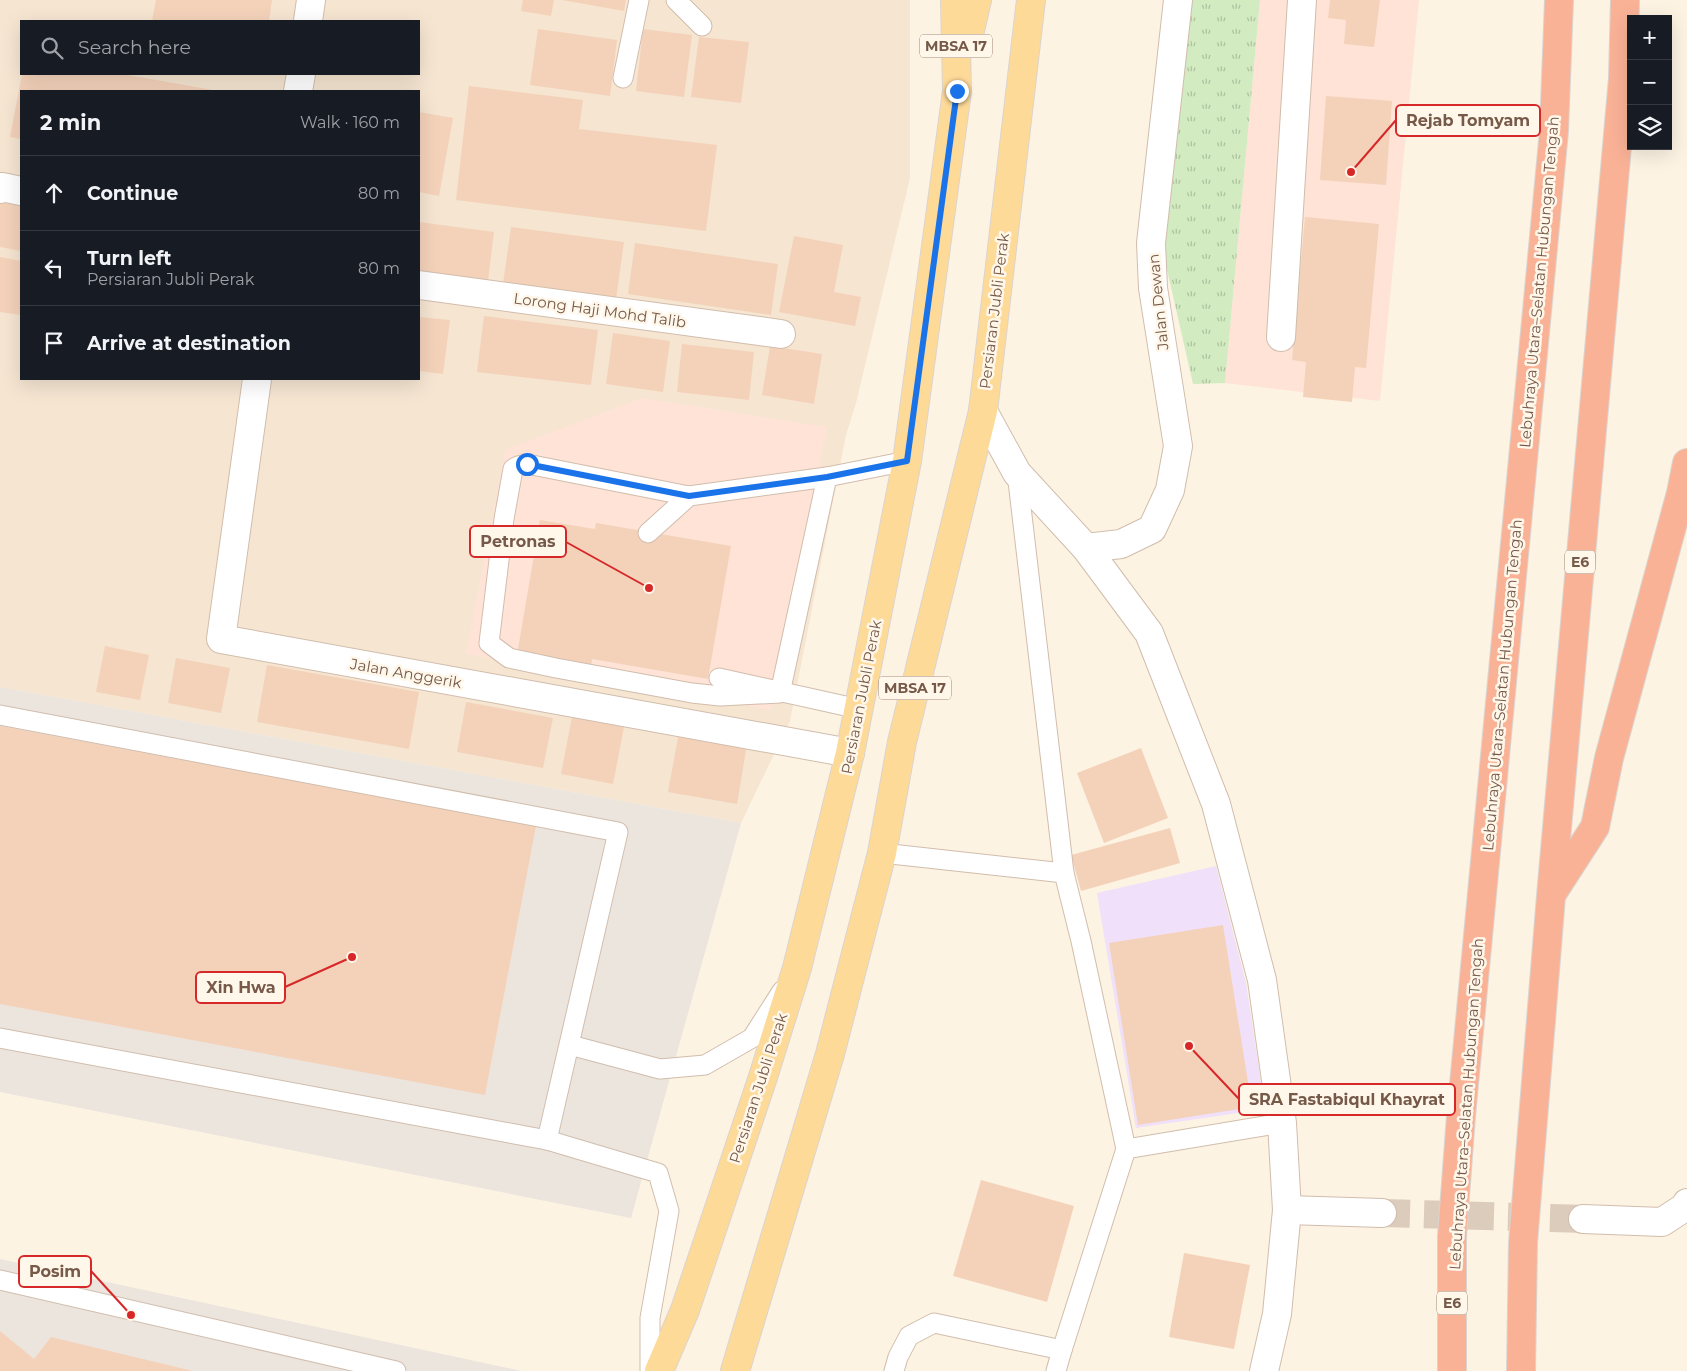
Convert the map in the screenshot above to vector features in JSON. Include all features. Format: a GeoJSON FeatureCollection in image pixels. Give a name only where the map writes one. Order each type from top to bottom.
{"type":"FeatureCollection","features":[{"type":"Feature","properties":{"kind":"highway","name":"Lebuhraya Utara–Selatan Hubungan Tengah"},"geometry":{"type":"LineString","coordinates":[[1452,1371],[1452,1236],[1461,1116],[1554,132],[1559,0]]}},
{"type":"Feature","properties":{"kind":"highway","name":"E6"},"geometry":{"type":"LineString","coordinates":[[1521,1371],[1523,1244],[1551,896],[1623,78],[1625,0]]}},
{"type":"Feature","properties":{"kind":"highway"},"geometry":{"type":"LineString","coordinates":[[1551,896],[1596,827],[1609,758],[1681,493],[1687,463]]}},
{"type":"Feature","properties":{"kind":"main road","name":"Persiaran Jubli Perak"},"geometry":{"type":"LineString","coordinates":[[659,1371],[685,1310],[763,1077],[797,968],[850,753],[907,461],[957,91],[956,0]]}},
{"type":"Feature","properties":{"kind":"main road"},"geometry":{"type":"LineString","coordinates":[[957,91],[977,0]]}},
{"type":"Feature","properties":{"kind":"main road","name":"Persiaran Jubli Perak"},"geometry":{"type":"LineString","coordinates":[[735,1371],[830,1054],[882,852],[902,742],[983,411],[1031,0]]}},
{"type":"Feature","properties":{"kind":"street"},"geometry":{"type":"LineString","coordinates":[[308,20],[312,0]]}},
{"type":"Feature","properties":{"kind":"street","name":"Jalan Dewan"},"geometry":{"type":"LineString","coordinates":[[1086,548],[1121,544],[1152,528],[1170,490],[1178,446],[1153,288],[1151,243],[1178,0]]}},
{"type":"Feature","properties":{"kind":"street"},"geometry":{"type":"LineString","coordinates":[[1281,337],[1302,0]]}},
{"type":"Feature","properties":{"kind":"street"},"geometry":{"type":"LineString","coordinates":[[298,90],[301,75]]}},
{"type":"Feature","properties":{"kind":"street"},"geometry":{"type":"LineString","coordinates":[[0,189],[20,191]]}},
{"type":"Feature","properties":{"kind":"street","name":"Lorong Haji Mohd Talib"},"geometry":{"type":"LineString","coordinates":[[420,285],[781,334]]}},
{"type":"Feature","properties":{"kind":"street","name":"Jalan Anggerik"},"geometry":{"type":"LineString","coordinates":[[258,380],[221,639],[850,753]]}},
{"type":"Feature","properties":{"kind":"street"},"geometry":{"type":"LineString","coordinates":[[983,411],[1017,473],[1086,548],[1149,633],[1216,804],[1262,980],[1282,1123],[1287,1210],[1277,1314],[1264,1371]]}},
{"type":"Feature","properties":{"kind":"street"},"geometry":{"type":"LineString","coordinates":[[1583,1220],[1662,1222],[1685,1207],[1687,1203]]}},
{"type":"Feature","properties":{"kind":"street"},"geometry":{"type":"LineString","coordinates":[[1287,1210],[1382,1213]]}},
{"type":"Feature","properties":{"kind":"lane"},"geometry":{"type":"LineString","coordinates":[[623,78],[639,0]]}},
{"type":"Feature","properties":{"kind":"lane"},"geometry":{"type":"LineString","coordinates":[[676,0],[702,26]]}},
{"type":"Feature","properties":{"kind":"lane"},"geometry":{"type":"LineString","coordinates":[[780,693],[720,696],[692,693],[509,658],[489,643],[513,469],[527,464],[689,496],[827,477],[907,461]]}},
{"type":"Feature","properties":{"kind":"lane"},"geometry":{"type":"LineString","coordinates":[[1017,473],[1064,873],[1082,941],[1126,1149],[1056,1371]]}},
{"type":"Feature","properties":{"kind":"lane"},"geometry":{"type":"LineString","coordinates":[[780,693],[827,477]]}},
{"type":"Feature","properties":{"kind":"lane"},"geometry":{"type":"LineString","coordinates":[[648,533],[689,496]]}},
{"type":"Feature","properties":{"kind":"lane"},"geometry":{"type":"LineString","coordinates":[[719,678],[859,709]]}},
{"type":"Feature","properties":{"kind":"lane"},"geometry":{"type":"LineString","coordinates":[[0,715],[618,832],[547,1140]]}},
{"type":"Feature","properties":{"kind":"lane"},"geometry":{"type":"LineString","coordinates":[[882,852],[1064,873]]}},
{"type":"Feature","properties":{"kind":"lane"},"geometry":{"type":"LineString","coordinates":[[570,1045],[660,1069],[705,1066],[752,1038],[797,968]]}},
{"type":"Feature","properties":{"kind":"lane"},"geometry":{"type":"LineString","coordinates":[[0,1038],[547,1140],[658,1173],[669,1211],[650,1318],[650,1371]]}},
{"type":"Feature","properties":{"kind":"lane"},"geometry":{"type":"LineString","coordinates":[[1126,1149],[1282,1123]]}},
{"type":"Feature","properties":{"kind":"lane"},"geometry":{"type":"LineString","coordinates":[[0,1280],[396,1371]]}},
{"type":"Feature","properties":{"kind":"lane"},"geometry":{"type":"LineString","coordinates":[[894,1371],[898,1357],[909,1336],[934,1323],[1062,1350]]}},
{"type":"Feature","properties":{"kind":"shaded area"},"geometry":{"type":"Polygon","coordinates":[[[0,0],[910,0],[910,178],[856,403],[846,435],[790,721],[741,823],[0,687],[0,0]]]}},
{"type":"Feature","properties":{"kind":"shaded area"},"geometry":{"type":"Polygon","coordinates":[[[1260,0],[1419,0],[1380,401],[1225,383],[1260,0]]]}},
{"type":"Feature","properties":{"kind":"shaded area"},"geometry":{"type":"Polygon","coordinates":[[[642,398],[827,427],[771,710],[466,654],[505,450],[642,398]]]}},
{"type":"Feature","properties":{"kind":"shaded area"},"geometry":{"type":"Polygon","coordinates":[[[0,687],[741,823],[631,1218],[0,1092],[0,687]]]}},
{"type":"Feature","properties":{"kind":"shaded area"},"geometry":{"type":"Polygon","coordinates":[[[1216,866],[1246,983],[1265,1109],[1136,1128],[1097,893],[1216,866]]]}},
{"type":"Feature","properties":{"kind":"shaded area"},"geometry":{"type":"Polygon","coordinates":[[[0,1259],[522,1371],[0,1371],[0,1259]]]}},
{"type":"Feature","properties":{"kind":"green space"},"geometry":{"type":"Polygon","coordinates":[[[1185,0],[1260,0],[1225,383],[1193,384],[1163,252],[1185,0]]]}},
{"type":"Feature","properties":{"kind":"building"},"geometry":{"type":"Polygon","coordinates":[[[156,0],[272,0],[269,20],[152,20],[156,0]]]}},
{"type":"Feature","properties":{"kind":"building"},"geometry":{"type":"Polygon","coordinates":[[[523,0],[554,0],[551,16],[521,11],[523,0]]]}},
{"type":"Feature","properties":{"kind":"building"},"geometry":{"type":"Polygon","coordinates":[[[562,0],[626,0],[624,11],[562,0]]]}},
{"type":"Feature","properties":{"kind":"building"},"geometry":{"type":"Polygon","coordinates":[[[1330,0],[1380,0],[1374,47],[1344,44],[1346,20],[1328,18],[1330,0]]]}},
{"type":"Feature","properties":{"kind":"building"},"geometry":{"type":"Polygon","coordinates":[[[538,29],[617,40],[610,96],[530,85],[538,29]]]}},
{"type":"Feature","properties":{"kind":"building"},"geometry":{"type":"Polygon","coordinates":[[[643,29],[692,35],[684,97],[636,91],[643,29]]]}},
{"type":"Feature","properties":{"kind":"building"},"geometry":{"type":"Polygon","coordinates":[[[699,37],[749,42],[741,103],[691,97],[699,37]]]}},
{"type":"Feature","properties":{"kind":"building"},"geometry":{"type":"Polygon","coordinates":[[[22,75],[128,75],[213,90],[20,90],[20,139],[10,137],[22,75]]]}},
{"type":"Feature","properties":{"kind":"building"},"geometry":{"type":"Polygon","coordinates":[[[469,86],[583,100],[579,129],[717,145],[706,231],[456,200],[469,86]]]}},
{"type":"Feature","properties":{"kind":"building"},"geometry":{"type":"Polygon","coordinates":[[[1326,96],[1392,101],[1386,185],[1320,180],[1326,96]]]}},
{"type":"Feature","properties":{"kind":"building"},"geometry":{"type":"Polygon","coordinates":[[[420,112],[453,118],[439,196],[420,192],[420,112]]]}},
{"type":"Feature","properties":{"kind":"building"},"geometry":{"type":"Polygon","coordinates":[[[0,202],[20,206],[20,251],[0,247],[0,202]]]}},
{"type":"Feature","properties":{"kind":"building"},"geometry":{"type":"Polygon","coordinates":[[[1305,217],[1379,224],[1366,368],[1355,367],[1352,402],[1303,397],[1306,362],[1292,360],[1305,217]]]}},
{"type":"Feature","properties":{"kind":"building"},"geometry":{"type":"Polygon","coordinates":[[[420,222],[494,232],[488,281],[420,272],[420,222]]]}},
{"type":"Feature","properties":{"kind":"building"},"geometry":{"type":"Polygon","coordinates":[[[511,227],[624,242],[616,299],[503,284],[511,227]]]}},
{"type":"Feature","properties":{"kind":"building"},"geometry":{"type":"Polygon","coordinates":[[[794,236],[843,245],[834,292],[861,297],[855,326],[779,312],[794,236]]]}},
{"type":"Feature","properties":{"kind":"building"},"geometry":{"type":"Polygon","coordinates":[[[635,243],[778,264],[771,315],[628,294],[635,243]]]}},
{"type":"Feature","properties":{"kind":"building"},"geometry":{"type":"Polygon","coordinates":[[[0,257],[20,261],[20,315],[0,312],[0,257]]]}},
{"type":"Feature","properties":{"kind":"building"},"geometry":{"type":"Polygon","coordinates":[[[484,316],[598,330],[591,385],[477,372],[484,316]]]}},
{"type":"Feature","properties":{"kind":"building"},"geometry":{"type":"Polygon","coordinates":[[[420,317],[450,320],[443,374],[420,371],[420,317]]]}},
{"type":"Feature","properties":{"kind":"building"},"geometry":{"type":"Polygon","coordinates":[[[613,333],[670,341],[663,392],[606,384],[613,333]]]}},
{"type":"Feature","properties":{"kind":"building"},"geometry":{"type":"Polygon","coordinates":[[[682,344],[754,352],[749,400],[677,392],[682,344]]]}},
{"type":"Feature","properties":{"kind":"building"},"geometry":{"type":"Polygon","coordinates":[[[770,346],[822,354],[814,404],[762,395],[770,346]]]}},
{"type":"Feature","properties":{"kind":"building"},"geometry":{"type":"Polygon","coordinates":[[[540,520],[595,529],[596,523],[731,546],[708,679],[592,659],[591,667],[517,655],[540,520]]]}},
{"type":"Feature","properties":{"kind":"building"},"geometry":{"type":"Polygon","coordinates":[[[105,646],[149,655],[140,700],[96,692],[105,646]]]}},
{"type":"Feature","properties":{"kind":"building"},"geometry":{"type":"Polygon","coordinates":[[[176,658],[230,668],[221,713],[168,703],[176,658]]]}},
{"type":"Feature","properties":{"kind":"building"},"geometry":{"type":"Polygon","coordinates":[[[267,665],[419,692],[409,749],[257,722],[267,665]]]}},
{"type":"Feature","properties":{"kind":"building"},"geometry":{"type":"Polygon","coordinates":[[[466,702],[553,718],[543,768],[457,752],[466,702]]]}},
{"type":"Feature","properties":{"kind":"building"},"geometry":{"type":"Polygon","coordinates":[[[572,717],[624,727],[613,784],[561,774],[572,717]]]}},
{"type":"Feature","properties":{"kind":"building"},"geometry":{"type":"Polygon","coordinates":[[[0,726],[536,826],[485,1095],[0,1004],[0,726]]]}},
{"type":"Feature","properties":{"kind":"building"},"geometry":{"type":"Polygon","coordinates":[[[679,732],[747,744],[737,804],[668,792],[679,732]]]}},
{"type":"Feature","properties":{"kind":"building"},"geometry":{"type":"Polygon","coordinates":[[[1141,748],[1168,818],[1104,843],[1077,773],[1141,748]]]}},
{"type":"Feature","properties":{"kind":"building"},"geometry":{"type":"Polygon","coordinates":[[[1170,828],[1180,863],[1081,891],[1071,855],[1170,828]]]}},
{"type":"Feature","properties":{"kind":"building"},"geometry":{"type":"Polygon","coordinates":[[[1223,925],[1252,1107],[1138,1125],[1109,943],[1223,925]]]}},
{"type":"Feature","properties":{"kind":"building"},"geometry":{"type":"Polygon","coordinates":[[[981,1180],[1074,1206],[1047,1302],[953,1276],[981,1180]]]}},
{"type":"Feature","properties":{"kind":"building"},"geometry":{"type":"Polygon","coordinates":[[[1184,1253],[1250,1265],[1234,1349],[1169,1337],[1184,1253]]]}},
{"type":"Feature","properties":{"kind":"building"},"geometry":{"type":"Polygon","coordinates":[[[0,1331],[34,1359],[51,1337],[193,1371],[0,1371],[0,1331]]]}},
{"type":"Feature","properties":{"kind":"tunnel"},"geometry":{"type":"LineString","coordinates":[[1382,1213],[1583,1219]]}},
{"type":"Feature","properties":{"kind":"place","name":"Rejab Tomyam"},"geometry":{"type":"Point","coordinates":[1351,172]}},
{"type":"Feature","properties":{"kind":"place","name":"Petronas"},"geometry":{"type":"Point","coordinates":[649,588]}},
{"type":"Feature","properties":{"kind":"place","name":"Xin Hwa"},"geometry":{"type":"Point","coordinates":[352,957]}},
{"type":"Feature","properties":{"kind":"place","name":"SRA Fastabiqul Khayrat"},"geometry":{"type":"Point","coordinates":[1189,1046]}},
{"type":"Feature","properties":{"kind":"place","name":"Posim"},"geometry":{"type":"Point","coordinates":[131,1315]}},
{"type":"Feature","properties":{"kind":"route"},"geometry":{"type":"LineString","coordinates":[[527,464],[689,496],[827,477],[907,461],[957,91]]}}]}
